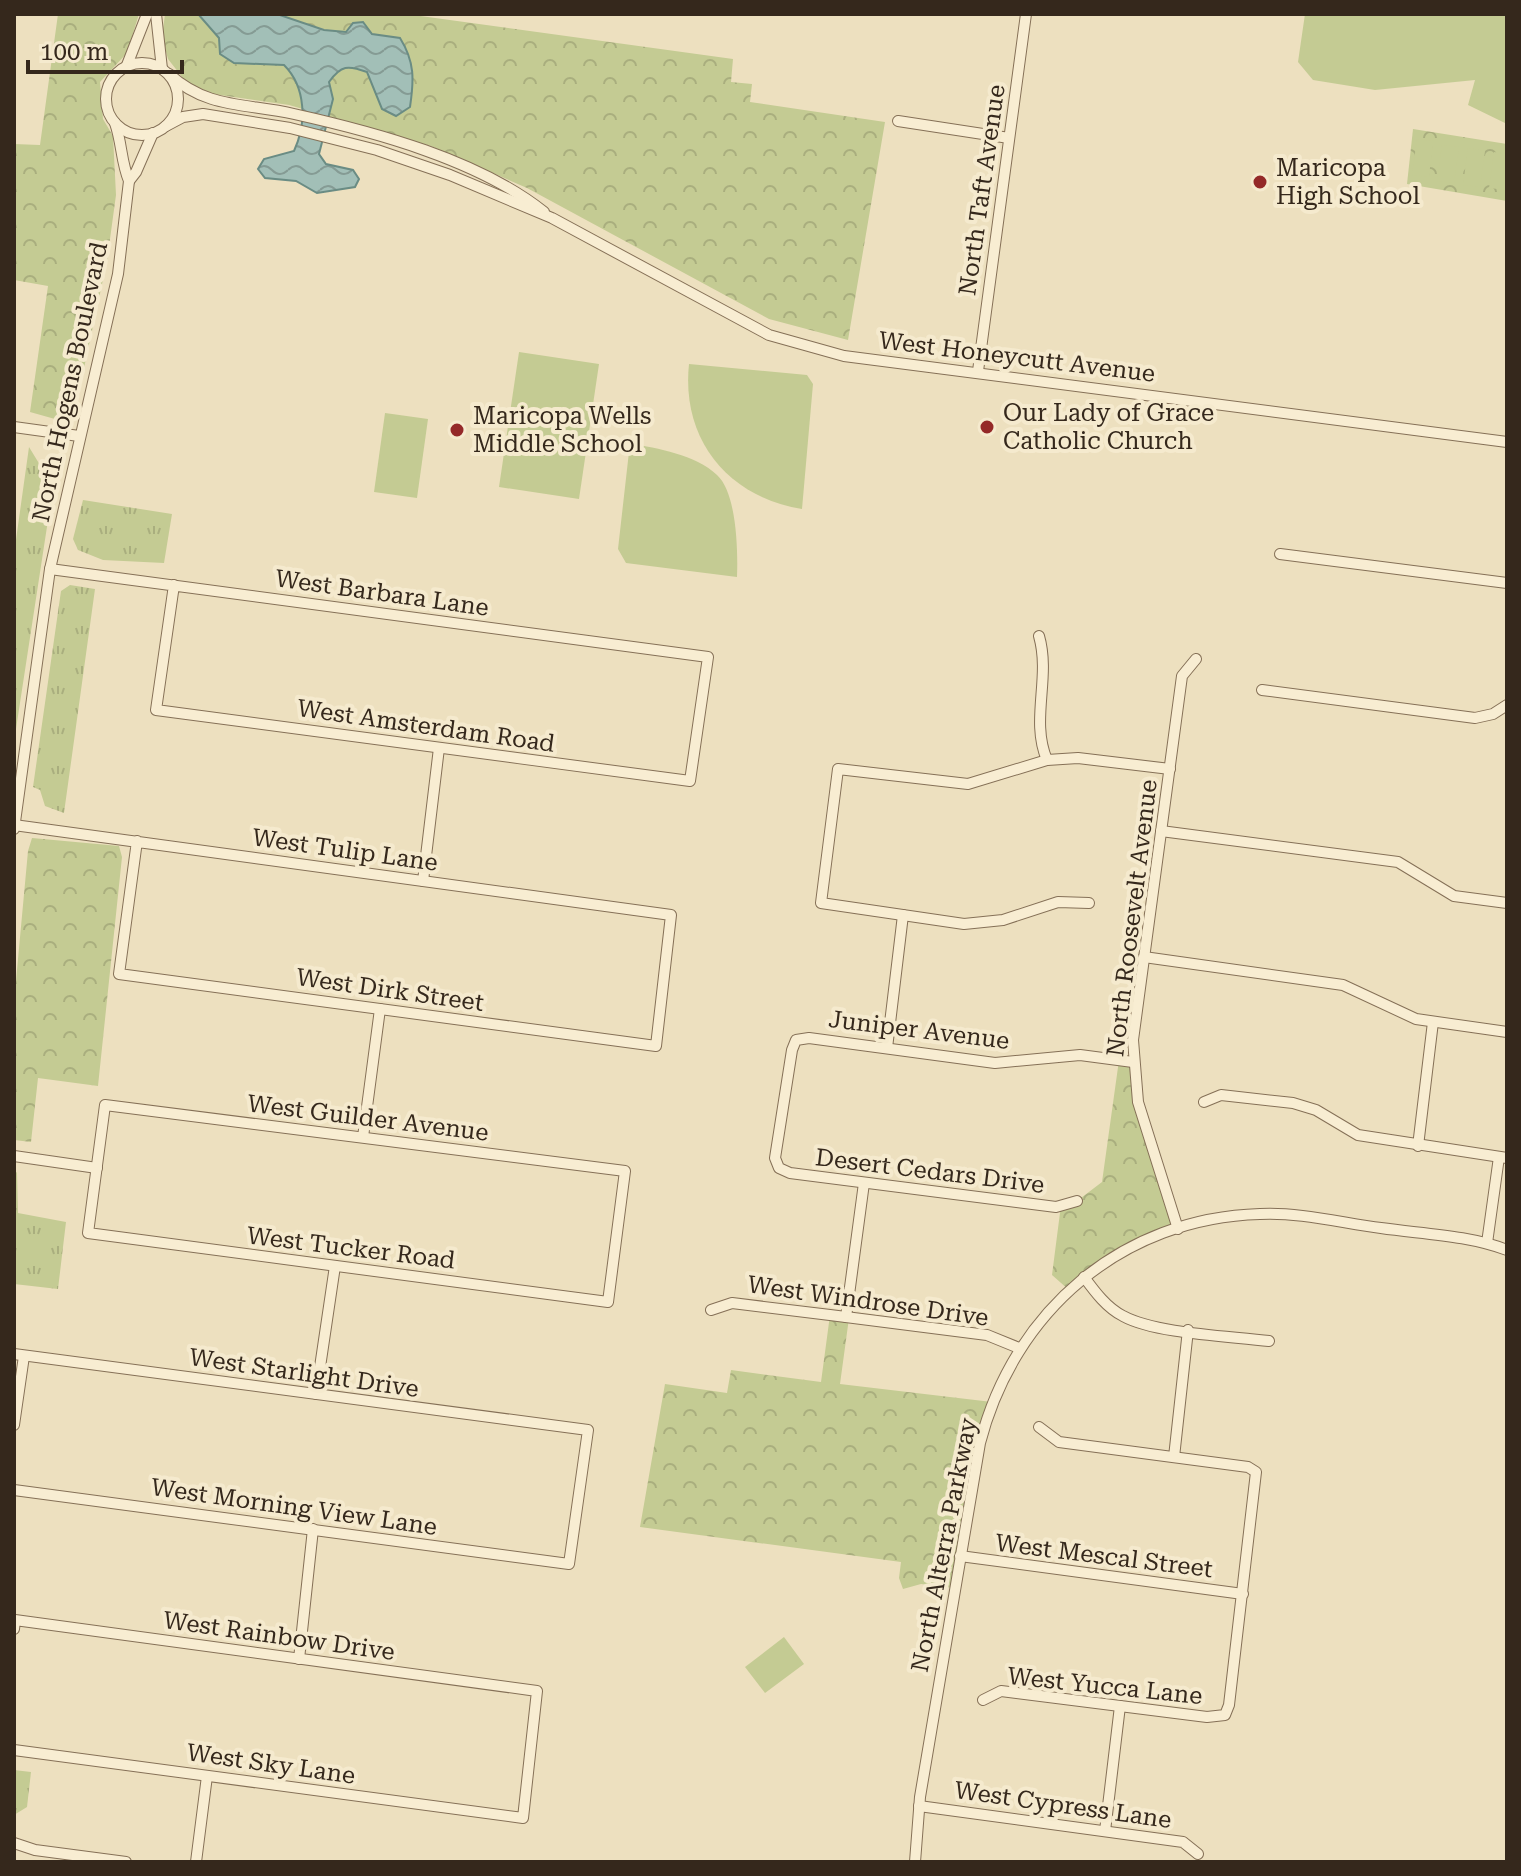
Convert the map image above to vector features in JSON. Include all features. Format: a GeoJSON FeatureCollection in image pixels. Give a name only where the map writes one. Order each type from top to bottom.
{"type":"FeatureCollection","features":[{"type":"Feature","properties":{"kind":"street"},"geometry":{"type":"LineString","coordinates":[[147,14],[127,65],[110,80],[106,91],[105,102],[115,123],[132,134],[153,133],[166,126],[177,106],[178,95],[165,72],[156,14]]}},
{"type":"Feature","properties":{"kind":"street","name":"North Taft Avenue"},"geometry":{"type":"LineString","coordinates":[[978,371],[1026,14]]}},
{"type":"Feature","properties":{"kind":"street"},"geometry":{"type":"LineString","coordinates":[[127,65],[151,64],[165,72]]}},
{"type":"Feature","properties":{"kind":"street","name":"West Honeycutt Avenue"},"geometry":{"type":"LineString","coordinates":[[165,72],[203,99],[340,125],[455,164],[523,195],[552,218]]}},
{"type":"Feature","properties":{"kind":"street","name":"West Honeycutt Avenue"},"geometry":{"type":"LineString","coordinates":[[166,126],[183,117],[203,114],[290,128],[336,138],[450,175],[552,218],[769,335],[844,356],[1507,442]]}},
{"type":"Feature","properties":{"kind":"street"},"geometry":{"type":"LineString","coordinates":[[898,121],[1009,138]]}},
{"type":"Feature","properties":{"kind":"street","name":"North Hogens Boulevard"},"geometry":{"type":"LineString","coordinates":[[115,123],[123,144],[123,169],[129,181]]}},
{"type":"Feature","properties":{"kind":"street","name":"North Hogens Boulevard"},"geometry":{"type":"LineString","coordinates":[[14,826],[50,569],[118,274],[129,181],[153,133]]}},
{"type":"Feature","properties":{"kind":"street"},"geometry":{"type":"LineString","coordinates":[[14,427],[79,436]]}},
{"type":"Feature","properties":{"kind":"street"},"geometry":{"type":"LineString","coordinates":[[1280,554],[1507,583]]}},
{"type":"Feature","properties":{"kind":"street","name":"West Barbara Lane"},"geometry":{"type":"LineString","coordinates":[[50,569],[708,657],[690,781]]}},
{"type":"Feature","properties":{"kind":"street","name":"West Amsterdam Road"},"geometry":{"type":"LineString","coordinates":[[174,585],[156,710],[690,781]]}},
{"type":"Feature","properties":{"kind":"street"},"geometry":{"type":"LineString","coordinates":[[1039,636],[1045,659],[1039,731],[1047,760]]}},
{"type":"Feature","properties":{"kind":"street","name":"North Roosevelt Avenue"},"geometry":{"type":"LineString","coordinates":[[1178,1229],[1138,1102],[1133,1062],[1182,676],[1196,659]]}},
{"type":"Feature","properties":{"kind":"street"},"geometry":{"type":"LineString","coordinates":[[1262,690],[1475,718],[1506,706]]}},
{"type":"Feature","properties":{"kind":"street"},"geometry":{"type":"LineString","coordinates":[[423,881],[439,748]]}},
{"type":"Feature","properties":{"kind":"street"},"geometry":{"type":"LineString","coordinates":[[1089,903],[1058,902],[1003,920],[964,924],[821,903],[838,769],[968,784],[1047,760],[1078,758],[1170,769]]}},
{"type":"Feature","properties":{"kind":"street","name":"West Tulip Lane"},"geometry":{"type":"LineString","coordinates":[[14,826],[671,915],[656,1046]]}},
{"type":"Feature","properties":{"kind":"street"},"geometry":{"type":"LineString","coordinates":[[1161,831],[1398,862],[1454,896],[1507,903]]}},
{"type":"Feature","properties":{"kind":"street","name":"West Dirk Street"},"geometry":{"type":"LineString","coordinates":[[137,841],[119,974],[656,1046]]}},
{"type":"Feature","properties":{"kind":"street"},"geometry":{"type":"LineString","coordinates":[[887,1048],[903,915]]}},
{"type":"Feature","properties":{"kind":"street"},"geometry":{"type":"LineString","coordinates":[[1144,957],[1343,985],[1416,1019],[1507,1032]]}},
{"type":"Feature","properties":{"kind":"street"},"geometry":{"type":"LineString","coordinates":[[363,1137],[380,1009]]}},
{"type":"Feature","properties":{"kind":"street"},"geometry":{"type":"LineString","coordinates":[[1418,1146],[1433,1022]]}},
{"type":"Feature","properties":{"kind":"street","name":"Juniper Avenue"},"geometry":{"type":"LineString","coordinates":[[779,1168],[775,1158],[796,1040],[809,1038],[995,1063],[1080,1055],[1133,1062]]}},
{"type":"Feature","properties":{"kind":"street"},"geometry":{"type":"LineString","coordinates":[[1204,1102],[1221,1095],[1293,1103],[1316,1110],[1358,1135],[1503,1157],[1487,1243]]}},
{"type":"Feature","properties":{"kind":"street","name":"West Guilder Avenue"},"geometry":{"type":"LineString","coordinates":[[97,1168],[105,1105],[625,1171],[608,1302]]}},
{"type":"Feature","properties":{"kind":"street"},"geometry":{"type":"LineString","coordinates":[[14,1156],[97,1168]]}},
{"type":"Feature","properties":{"kind":"street","name":"West Tucker Road"},"geometry":{"type":"LineString","coordinates":[[97,1168],[88,1233],[608,1302]]}},
{"type":"Feature","properties":{"kind":"street","name":"Desert Cedars Drive"},"geometry":{"type":"LineString","coordinates":[[779,1168],[790,1173],[1056,1207],[1077,1201]]}},
{"type":"Feature","properties":{"kind":"street"},"geometry":{"type":"LineString","coordinates":[[846,1317],[864,1183]]}},
{"type":"Feature","properties":{"kind":"street","name":"North Alterra Parkway"},"geometry":{"type":"LineString","coordinates":[[915,1862],[919,1806],[960,1556],[986,1421],[1019,1348],[1034,1326],[1084,1277],[1146,1240],[1237,1215],[1264,1213],[1487,1243],[1507,1250]]}},
{"type":"Feature","properties":{"kind":"street"},"geometry":{"type":"LineString","coordinates":[[316,1394],[335,1266]]}},
{"type":"Feature","properties":{"kind":"street"},"geometry":{"type":"LineString","coordinates":[[1084,1277],[1097,1295],[1121,1315],[1143,1325],[1269,1341]]}},
{"type":"Feature","properties":{"kind":"street","name":"West Windrose Drive"},"geometry":{"type":"LineString","coordinates":[[711,1310],[732,1303],[846,1317],[987,1335],[1019,1348]]}},
{"type":"Feature","properties":{"kind":"street"},"geometry":{"type":"LineString","coordinates":[[1174,1457],[1188,1330]]}},
{"type":"Feature","properties":{"kind":"street"},"geometry":{"type":"LineString","coordinates":[[14,1425],[19,1355]]}},
{"type":"Feature","properties":{"kind":"street","name":"West Starlight Drive"},"geometry":{"type":"LineString","coordinates":[[19,1355],[588,1430],[569,1564]]}},
{"type":"Feature","properties":{"kind":"street"},"geometry":{"type":"LineString","coordinates":[[1039,1427],[1059,1442],[1248,1467],[1256,1472],[1243,1594]]}},
{"type":"Feature","properties":{"kind":"street","name":"West Morning View Lane"},"geometry":{"type":"LineString","coordinates":[[14,1490],[569,1564]]}},
{"type":"Feature","properties":{"kind":"street"},"geometry":{"type":"LineString","coordinates":[[299,1659],[313,1529]]}},
{"type":"Feature","properties":{"kind":"street","name":"West Mescal Street"},"geometry":{"type":"LineString","coordinates":[[960,1556],[1243,1594]]}},
{"type":"Feature","properties":{"kind":"street","name":"West Yucca Lane"},"geometry":{"type":"LineString","coordinates":[[983,1700],[1001,1691],[1207,1717],[1225,1715],[1229,1705],[1243,1594]]}},
{"type":"Feature","properties":{"kind":"street","name":"West Rainbow Drive"},"geometry":{"type":"LineString","coordinates":[[15,1625],[537,1691],[523,1818]]}},
{"type":"Feature","properties":{"kind":"street"},"geometry":{"type":"LineString","coordinates":[[1105,1831],[1120,1706]]}},
{"type":"Feature","properties":{"kind":"street","name":"West Sky Lane"},"geometry":{"type":"LineString","coordinates":[[14,1750],[523,1818]]}},
{"type":"Feature","properties":{"kind":"street"},"geometry":{"type":"LineString","coordinates":[[196,1862],[207,1776]]}},
{"type":"Feature","properties":{"kind":"street","name":"West Cypress Lane"},"geometry":{"type":"LineString","coordinates":[[919,1806],[1183,1842],[1198,1854]]}},
{"type":"Feature","properties":{"kind":"street"},"geometry":{"type":"LineString","coordinates":[[14,1843],[35,1850],[126,1862]]}},
{"type":"Feature","properties":{"kind":"green space"},"geometry":{"type":"Polygon","coordinates":[[[58,14],[139,14],[127,53],[100,82],[103,119],[113,136],[116,195],[107,261],[78,396],[62,421],[30,412],[48,286],[14,280],[14,144],[40,145],[58,14]]]}},
{"type":"Feature","properties":{"kind":"green space"},"geometry":{"type":"Polygon","coordinates":[[[165,14],[406,14],[733,59],[731,82],[752,84],[750,102],[885,122],[848,340],[769,319],[527,188],[431,146],[289,105],[213,94],[186,82],[168,59],[162,37],[165,14]]]}},
{"type":"Feature","properties":{"kind":"green space"},"geometry":{"type":"Polygon","coordinates":[[[1305,14],[1507,14],[1507,124],[1468,105],[1475,80],[1375,90],[1313,80],[1298,62],[1305,14]]]}},
{"type":"Feature","properties":{"kind":"green space"},"geometry":{"type":"Polygon","coordinates":[[[1413,129],[1507,144],[1507,201],[1407,184],[1413,129]]]}},
{"type":"Feature","properties":{"kind":"green space"},"geometry":{"type":"Polygon","coordinates":[[[1417,139],[1433,141],[1429,177],[1412,175],[1417,139]]]}},
{"type":"Feature","properties":{"kind":"green space"},"geometry":{"type":"Polygon","coordinates":[[[1442,145],[1459,147],[1454,183],[1437,181],[1442,145]]]}},
{"type":"Feature","properties":{"kind":"green space"},"geometry":{"type":"Polygon","coordinates":[[[1468,148],[1485,151],[1480,187],[1463,185],[1468,148]]]}},
{"type":"Feature","properties":{"kind":"green space"},"geometry":{"type":"Polygon","coordinates":[[[1494,152],[1507,154],[1506,190],[1489,188],[1494,152]]]}},
{"type":"Feature","properties":{"kind":"green space"},"geometry":{"type":"Polygon","coordinates":[[[519,352],[599,364],[579,499],[499,487],[519,352]]]}},
{"type":"Feature","properties":{"kind":"green space"},"geometry":{"type":"Polygon","coordinates":[[[689,364],[807,375],[813,384],[802,509],[752,492],[732,478],[715,460],[702,440],[693,417],[689,364]]]}},
{"type":"Feature","properties":{"kind":"green space"},"geometry":{"type":"Polygon","coordinates":[[[385,413],[428,419],[417,498],[374,492],[385,413]]]}},
{"type":"Feature","properties":{"kind":"green space"},"geometry":{"type":"Polygon","coordinates":[[[630,443],[687,457],[717,475],[729,495],[732,509],[737,577],[626,563],[618,549],[630,443]]]}},
{"type":"Feature","properties":{"kind":"green space"},"geometry":{"type":"Polygon","coordinates":[[[29,447],[40,465],[56,468],[14,742],[14,554],[29,447]]]}},
{"type":"Feature","properties":{"kind":"green space"},"geometry":{"type":"Polygon","coordinates":[[[83,500],[172,514],[164,563],[103,560],[78,550],[73,539],[83,500]]]}},
{"type":"Feature","properties":{"kind":"green space"},"geometry":{"type":"Polygon","coordinates":[[[70,585],[95,589],[64,813],[45,806],[40,790],[33,787],[61,591],[70,585]]]}},
{"type":"Feature","properties":{"kind":"green space"},"geometry":{"type":"Polygon","coordinates":[[[32,838],[119,846],[122,857],[98,1086],[38,1078],[31,1142],[14,1140],[14,1002],[28,851],[32,838]]]}},
{"type":"Feature","properties":{"kind":"green space"},"geometry":{"type":"Polygon","coordinates":[[[1119,1060],[1133,1062],[1135,1085],[1178,1229],[1146,1240],[1069,1290],[1052,1275],[1061,1205],[1077,1201],[1102,1182],[1119,1060]]]}},
{"type":"Feature","properties":{"kind":"green space"},"geometry":{"type":"Polygon","coordinates":[[[17,1172],[18,1213],[66,1222],[58,1289],[14,1284],[14,1174],[17,1172]]]}},
{"type":"Feature","properties":{"kind":"green space"},"geometry":{"type":"Polygon","coordinates":[[[830,1315],[849,1318],[840,1384],[992,1402],[954,1588],[921,1584],[903,1589],[899,1578],[901,1562],[640,1527],[665,1384],[727,1393],[731,1370],[821,1382],[830,1315]]]}},
{"type":"Feature","properties":{"kind":"green space"},"geometry":{"type":"Polygon","coordinates":[[[784,1637],[804,1664],[765,1693],[745,1667],[784,1637]]]}},
{"type":"Feature","properties":{"kind":"green space"},"geometry":{"type":"Polygon","coordinates":[[[14,1770],[31,1772],[27,1807],[14,1815],[14,1770]]]}},
{"type":"Feature","properties":{"kind":"water"},"geometry":{"type":"Polygon","coordinates":[[[198,14],[277,14],[324,30],[346,32],[353,23],[363,22],[372,34],[400,38],[411,63],[412,88],[410,107],[396,116],[382,109],[367,72],[345,68],[329,82],[333,99],[319,154],[326,164],[353,170],[359,179],[355,187],[317,193],[296,181],[265,178],[258,169],[264,159],[294,151],[298,140],[302,106],[297,84],[284,65],[234,63],[220,54],[219,38],[198,14]]]}},
{"type":"Feature","properties":{"kind":"place","name":"Maricopa High School"},"geometry":{"type":"Point","coordinates":[1260,182]}},
{"type":"Feature","properties":{"kind":"place","name":"Our Lady of Grace Catholic Church"},"geometry":{"type":"Point","coordinates":[987,427]}},
{"type":"Feature","properties":{"kind":"place","name":"Maricopa Wells Middle School"},"geometry":{"type":"Point","coordinates":[457,430]}}]}
